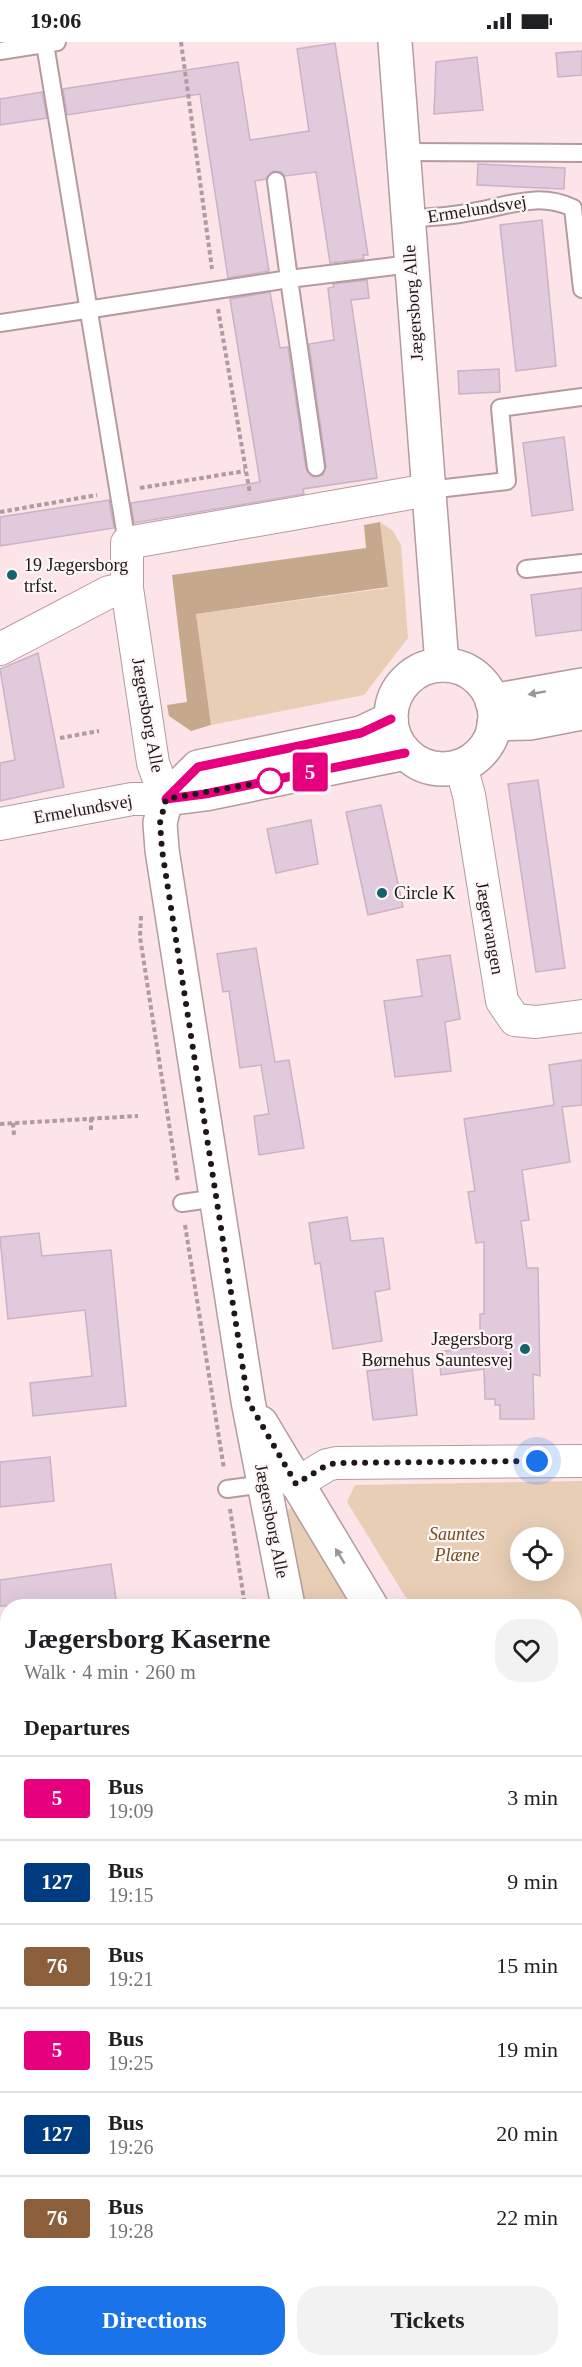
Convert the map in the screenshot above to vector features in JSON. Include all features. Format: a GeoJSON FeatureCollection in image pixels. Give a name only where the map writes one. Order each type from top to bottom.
{"type":"FeatureCollection","features":[{"type":"Feature","properties":{"kind":"street","name":"Jægersborg Alle"},"geometry":{"type":"LineString","coordinates":[[395,42],[442,665]]}},
{"type":"Feature","properties":{"kind":"street"},"geometry":{"type":"LineString","coordinates":[[127,543],[428,490]]}},
{"type":"Feature","properties":{"kind":"street","name":"Jægersborg Alle"},"geometry":{"type":"LineString","coordinates":[[127,543],[127,588],[153,763],[166,799],[160,823],[162,850],[248,1401],[280,1484],[366,1599]]}},
{"type":"Feature","properties":{"kind":"street"},"geometry":{"type":"LineString","coordinates":[[0,649],[109,592],[127,588]]}},
{"type":"Feature","properties":{"kind":"street"},"geometry":{"type":"LineString","coordinates":[[442,665],[461,668],[482,684],[493,712],[491,736],[482,752],[461,766],[435,769],[422,765],[405,753],[394,737],[391,719],[393,702],[405,681],[419,671],[442,665]]}},
{"type":"Feature","properties":{"kind":"street"},"geometry":{"type":"LineString","coordinates":[[493,712],[582,685]]}},
{"type":"Feature","properties":{"kind":"street"},"geometry":{"type":"LineString","coordinates":[[493,712],[530,723],[582,713]]}},
{"type":"Feature","properties":{"kind":"street"},"geometry":{"type":"LineString","coordinates":[[166,799],[198,767],[361,733],[391,719]]}},
{"type":"Feature","properties":{"kind":"street","name":"Ermelundsvej"},"geometry":{"type":"LineString","coordinates":[[0,824],[132,799],[166,799],[205,794],[405,753]]}},
{"type":"Feature","properties":{"kind":"street","name":"Jægervangen"},"geometry":{"type":"LineString","coordinates":[[461,766],[469,795],[502,1001],[515,1020],[536,1022],[582,1016]]}},
{"type":"Feature","properties":{"kind":"street"},"geometry":{"type":"LineString","coordinates":[[280,1484],[336,1463],[582,1461]]}},
{"type":"Feature","properties":{"kind":"street","name":"Jægersborg Alle"},"geometry":{"type":"LineString","coordinates":[[280,1484],[288,1599]]}},
{"type":"Feature","properties":{"kind":"lane"},"geometry":{"type":"LineString","coordinates":[[0,51],[51,43],[87,309],[127,543]]}},
{"type":"Feature","properties":{"kind":"lane"},"geometry":{"type":"LineString","coordinates":[[402,152],[582,153]]}},
{"type":"Feature","properties":{"kind":"lane"},"geometry":{"type":"LineString","coordinates":[[276,181],[316,467]]}},
{"type":"Feature","properties":{"kind":"lane","name":"Ermelundsvej"},"geometry":{"type":"LineString","coordinates":[[407,218],[438,218],[479,211],[520,200],[562,202],[573,208],[582,289]]}},
{"type":"Feature","properties":{"kind":"lane"},"geometry":{"type":"LineString","coordinates":[[0,323],[289,279],[411,264]]}},
{"type":"Feature","properties":{"kind":"lane"},"geometry":{"type":"LineString","coordinates":[[428,490],[507,481],[500,408],[582,397]]}},
{"type":"Feature","properties":{"kind":"lane"},"geometry":{"type":"LineString","coordinates":[[526,569],[582,562]]}},
{"type":"Feature","properties":{"kind":"lane"},"geometry":{"type":"LineString","coordinates":[[182,1203],[217,1198]]}},
{"type":"Feature","properties":{"kind":"lane"},"geometry":{"type":"LineString","coordinates":[[227,1489],[280,1484]]}},
{"type":"Feature","properties":{"kind":"path"},"geometry":{"type":"LineString","coordinates":[[60,738],[99,731]]}},
{"type":"Feature","properties":{"kind":"path"},"geometry":{"type":"LineString","coordinates":[[140,937],[244,1599]]}},
{"type":"Feature","properties":{"kind":"path"},"geometry":{"type":"LineString","coordinates":[[0,1124],[138,1116]]}},
{"type":"Feature","properties":{"kind":"path"},"geometry":{"type":"LineString","coordinates":[[91,1118],[91,1132]]}},
{"type":"Feature","properties":{"kind":"path"},"geometry":{"type":"LineString","coordinates":[[13,1123],[14,1135]]}},
{"type":"Feature","properties":{"kind":"green space"},"geometry":{"type":"Polygon","coordinates":[[[380,522],[393,531],[401,545],[408,638],[364,695],[211,725],[196,614],[388,588],[380,522]]]}},
{"type":"Feature","properties":{"kind":"green space","name":"Sauntes Plæne"},"geometry":{"type":"Polygon","coordinates":[[[582,1481],[582,1599],[407,1599],[347,1502],[355,1485],[582,1481]]]}},
{"type":"Feature","properties":{"kind":"green space"},"geometry":{"type":"Polygon","coordinates":[[[294,1508],[355,1599],[299,1599],[286,1516],[289,1509],[294,1508]]]}},
{"type":"Feature","properties":{"kind":"shaded area"},"geometry":{"type":"Polygon","coordinates":[[[380,522],[388,587],[196,614],[211,725],[191,731],[169,716],[167,705],[187,702],[172,575],[366,548],[364,525],[380,522]]]}},
{"type":"Feature","properties":{"kind":"building"},"geometry":{"type":"Polygon","coordinates":[[[335,43],[368,255],[363,255],[364,259],[330,263],[316,172],[285,176],[281,172],[274,171],[266,179],[255,181],[269,271],[228,278],[200,94],[67,115],[63,89],[238,62],[250,140],[309,131],[297,49],[335,43]]]}},
{"type":"Feature","properties":{"kind":"building"},"geometry":{"type":"Polygon","coordinates":[[[582,51],[582,75],[558,77],[556,53],[582,51]]]}},
{"type":"Feature","properties":{"kind":"building"},"geometry":{"type":"Polygon","coordinates":[[[477,57],[483,110],[434,114],[436,62],[477,57]]]}},
{"type":"Feature","properties":{"kind":"building"},"geometry":{"type":"Polygon","coordinates":[[[42,92],[47,118],[0,125],[0,99],[42,92]]]}},
{"type":"Feature","properties":{"kind":"building"},"geometry":{"type":"Polygon","coordinates":[[[478,164],[565,168],[564,189],[477,185],[478,164]]]}},
{"type":"Feature","properties":{"kind":"building"},"geometry":{"type":"Polygon","coordinates":[[[542,220],[556,366],[516,371],[500,225],[542,220]]]}},
{"type":"Feature","properties":{"kind":"building"},"geometry":{"type":"Polygon","coordinates":[[[367,280],[369,298],[351,300],[377,478],[303,489],[304,494],[134,523],[131,503],[260,482],[230,299],[270,292],[280,348],[288,347],[306,469],[313,477],[323,475],[326,466],[309,344],[334,340],[328,288],[334,287],[333,284],[367,280]]]}},
{"type":"Feature","properties":{"kind":"building"},"geometry":{"type":"Polygon","coordinates":[[[499,369],[500,392],[459,394],[458,371],[499,369]]]}},
{"type":"Feature","properties":{"kind":"building"},"geometry":{"type":"Polygon","coordinates":[[[564,437],[573,510],[532,516],[523,443],[564,437]]]}},
{"type":"Feature","properties":{"kind":"building"},"geometry":{"type":"Polygon","coordinates":[[[109,500],[114,528],[0,546],[0,517],[109,500]]]}},
{"type":"Feature","properties":{"kind":"building"},"geometry":{"type":"Polygon","coordinates":[[[582,588],[582,630],[536,636],[531,595],[582,588]]]}},
{"type":"Feature","properties":{"kind":"building"},"geometry":{"type":"Polygon","coordinates":[[[38,653],[64,787],[0,801],[0,763],[15,760],[0,669],[38,653]]]}},
{"type":"Feature","properties":{"kind":"building"},"geometry":{"type":"Polygon","coordinates":[[[538,780],[565,968],[536,972],[508,784],[538,780]]]}},
{"type":"Feature","properties":{"kind":"building"},"geometry":{"type":"Polygon","coordinates":[[[381,805],[403,907],[368,915],[346,812],[381,805]]]}},
{"type":"Feature","properties":{"kind":"building"},"geometry":{"type":"Polygon","coordinates":[[[311,820],[318,864],[276,873],[267,829],[311,820]]]}},
{"type":"Feature","properties":{"kind":"building"},"geometry":{"type":"Polygon","coordinates":[[[256,948],[275,1062],[289,1060],[304,1148],[259,1155],[254,1116],[269,1114],[261,1065],[240,1068],[229,991],[223,992],[217,954],[256,948]]]}},
{"type":"Feature","properties":{"kind":"building"},"geometry":{"type":"Polygon","coordinates":[[[450,955],[460,1019],[445,1022],[451,1071],[395,1077],[384,1001],[422,996],[417,960],[450,955]]]}},
{"type":"Feature","properties":{"kind":"building"},"geometry":{"type":"Polygon","coordinates":[[[582,1060],[582,1105],[562,1107],[570,1162],[522,1170],[529,1220],[521,1221],[527,1268],[538,1268],[540,1376],[533,1374],[534,1419],[500,1419],[500,1405],[495,1405],[495,1399],[485,1399],[484,1369],[441,1375],[438,1352],[480,1347],[480,1314],[484,1314],[484,1242],[476,1243],[468,1192],[475,1191],[464,1119],[554,1105],[549,1065],[582,1060]]]}},
{"type":"Feature","properties":{"kind":"building"},"geometry":{"type":"Polygon","coordinates":[[[347,1217],[351,1241],[383,1238],[390,1289],[375,1292],[382,1341],[333,1349],[320,1263],[315,1264],[309,1223],[347,1217]]]}},
{"type":"Feature","properties":{"kind":"building"},"geometry":{"type":"Polygon","coordinates":[[[39,1233],[42,1256],[111,1250],[126,1406],[33,1416],[30,1383],[92,1376],[85,1310],[8,1319],[0,1237],[39,1233]]]}},
{"type":"Feature","properties":{"kind":"building"},"geometry":{"type":"Polygon","coordinates":[[[412,1366],[417,1415],[373,1420],[367,1371],[412,1366]]]}},
{"type":"Feature","properties":{"kind":"building"},"geometry":{"type":"Polygon","coordinates":[[[50,1457],[54,1501],[0,1507],[0,1462],[50,1457]]]}},
{"type":"Feature","properties":{"kind":"building"},"geometry":{"type":"Polygon","coordinates":[[[111,1564],[116,1599],[0,1599],[0,1580],[111,1564]]]}},
{"type":"Feature","properties":{"kind":"bus line","name":"5"},"geometry":{"type":"LineString","coordinates":[[391,719],[361,733],[198,767],[166,799],[205,794],[405,753]]}},
{"type":"Feature","properties":{"kind":"place","name":"19 Jægersborg trfst."},"geometry":{"type":"Point","coordinates":[12,575]}},
{"type":"Feature","properties":{"kind":"place","name":"Circle K"},"geometry":{"type":"Point","coordinates":[382,893]}},
{"type":"Feature","properties":{"kind":"place","name":"Jægersborg Børnehus Sauntesvej"},"geometry":{"type":"Point","coordinates":[525,1349]}},
{"type":"Feature","properties":{"kind":"route"},"geometry":{"type":"LineString","coordinates":[[270,781],[166,799],[160,823],[162,850],[248,1401],[296,1484],[327,1465],[336,1463],[537,1461]]}}]}
